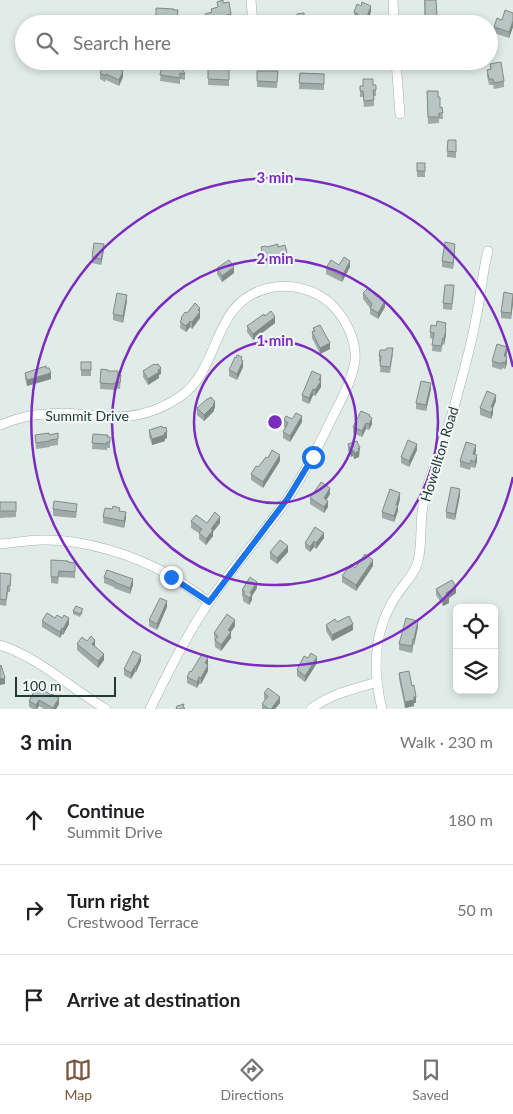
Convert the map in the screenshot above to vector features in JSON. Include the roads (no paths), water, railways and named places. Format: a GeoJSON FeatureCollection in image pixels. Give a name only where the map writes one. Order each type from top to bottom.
{"type":"FeatureCollection","features":[{"type":"Feature","properties":{"kind":"street"},"geometry":{"type":"LineString","coordinates":[[251,0],[252,15]]}},
{"type":"Feature","properties":{"kind":"street"},"geometry":{"type":"LineString","coordinates":[[393,0],[394,15]]}},
{"type":"Feature","properties":{"kind":"street"},"geometry":{"type":"LineString","coordinates":[[397,70],[400,114]]}},
{"type":"Feature","properties":{"kind":"street","name":"Howellton Road"},"geometry":{"type":"LineString","coordinates":[[382,709],[376,682],[379,631],[385,613],[417,565],[424,499],[463,374],[476,318],[488,251]]}},
{"type":"Feature","properties":{"kind":"street","name":"Summit Drive"},"geometry":{"type":"LineString","coordinates":[[0,425],[28,416],[45,414],[128,416],[145,413],[169,404],[184,394],[196,381],[232,310],[258,291],[267,288],[297,287],[324,298],[332,305],[350,331],[354,345],[355,360],[350,380],[313,457],[288,498],[209,602],[182,647],[150,709]]}},
{"type":"Feature","properties":{"kind":"street"},"geometry":{"type":"LineString","coordinates":[[0,544],[42,540],[66,541],[118,553],[160,571],[209,602]]}},
{"type":"Feature","properties":{"kind":"street"},"geometry":{"type":"LineString","coordinates":[[0,645],[27,655],[106,709]]}},
{"type":"Feature","properties":{"kind":"street"},"geometry":{"type":"LineString","coordinates":[[311,709],[335,696],[376,682]]}}]}
